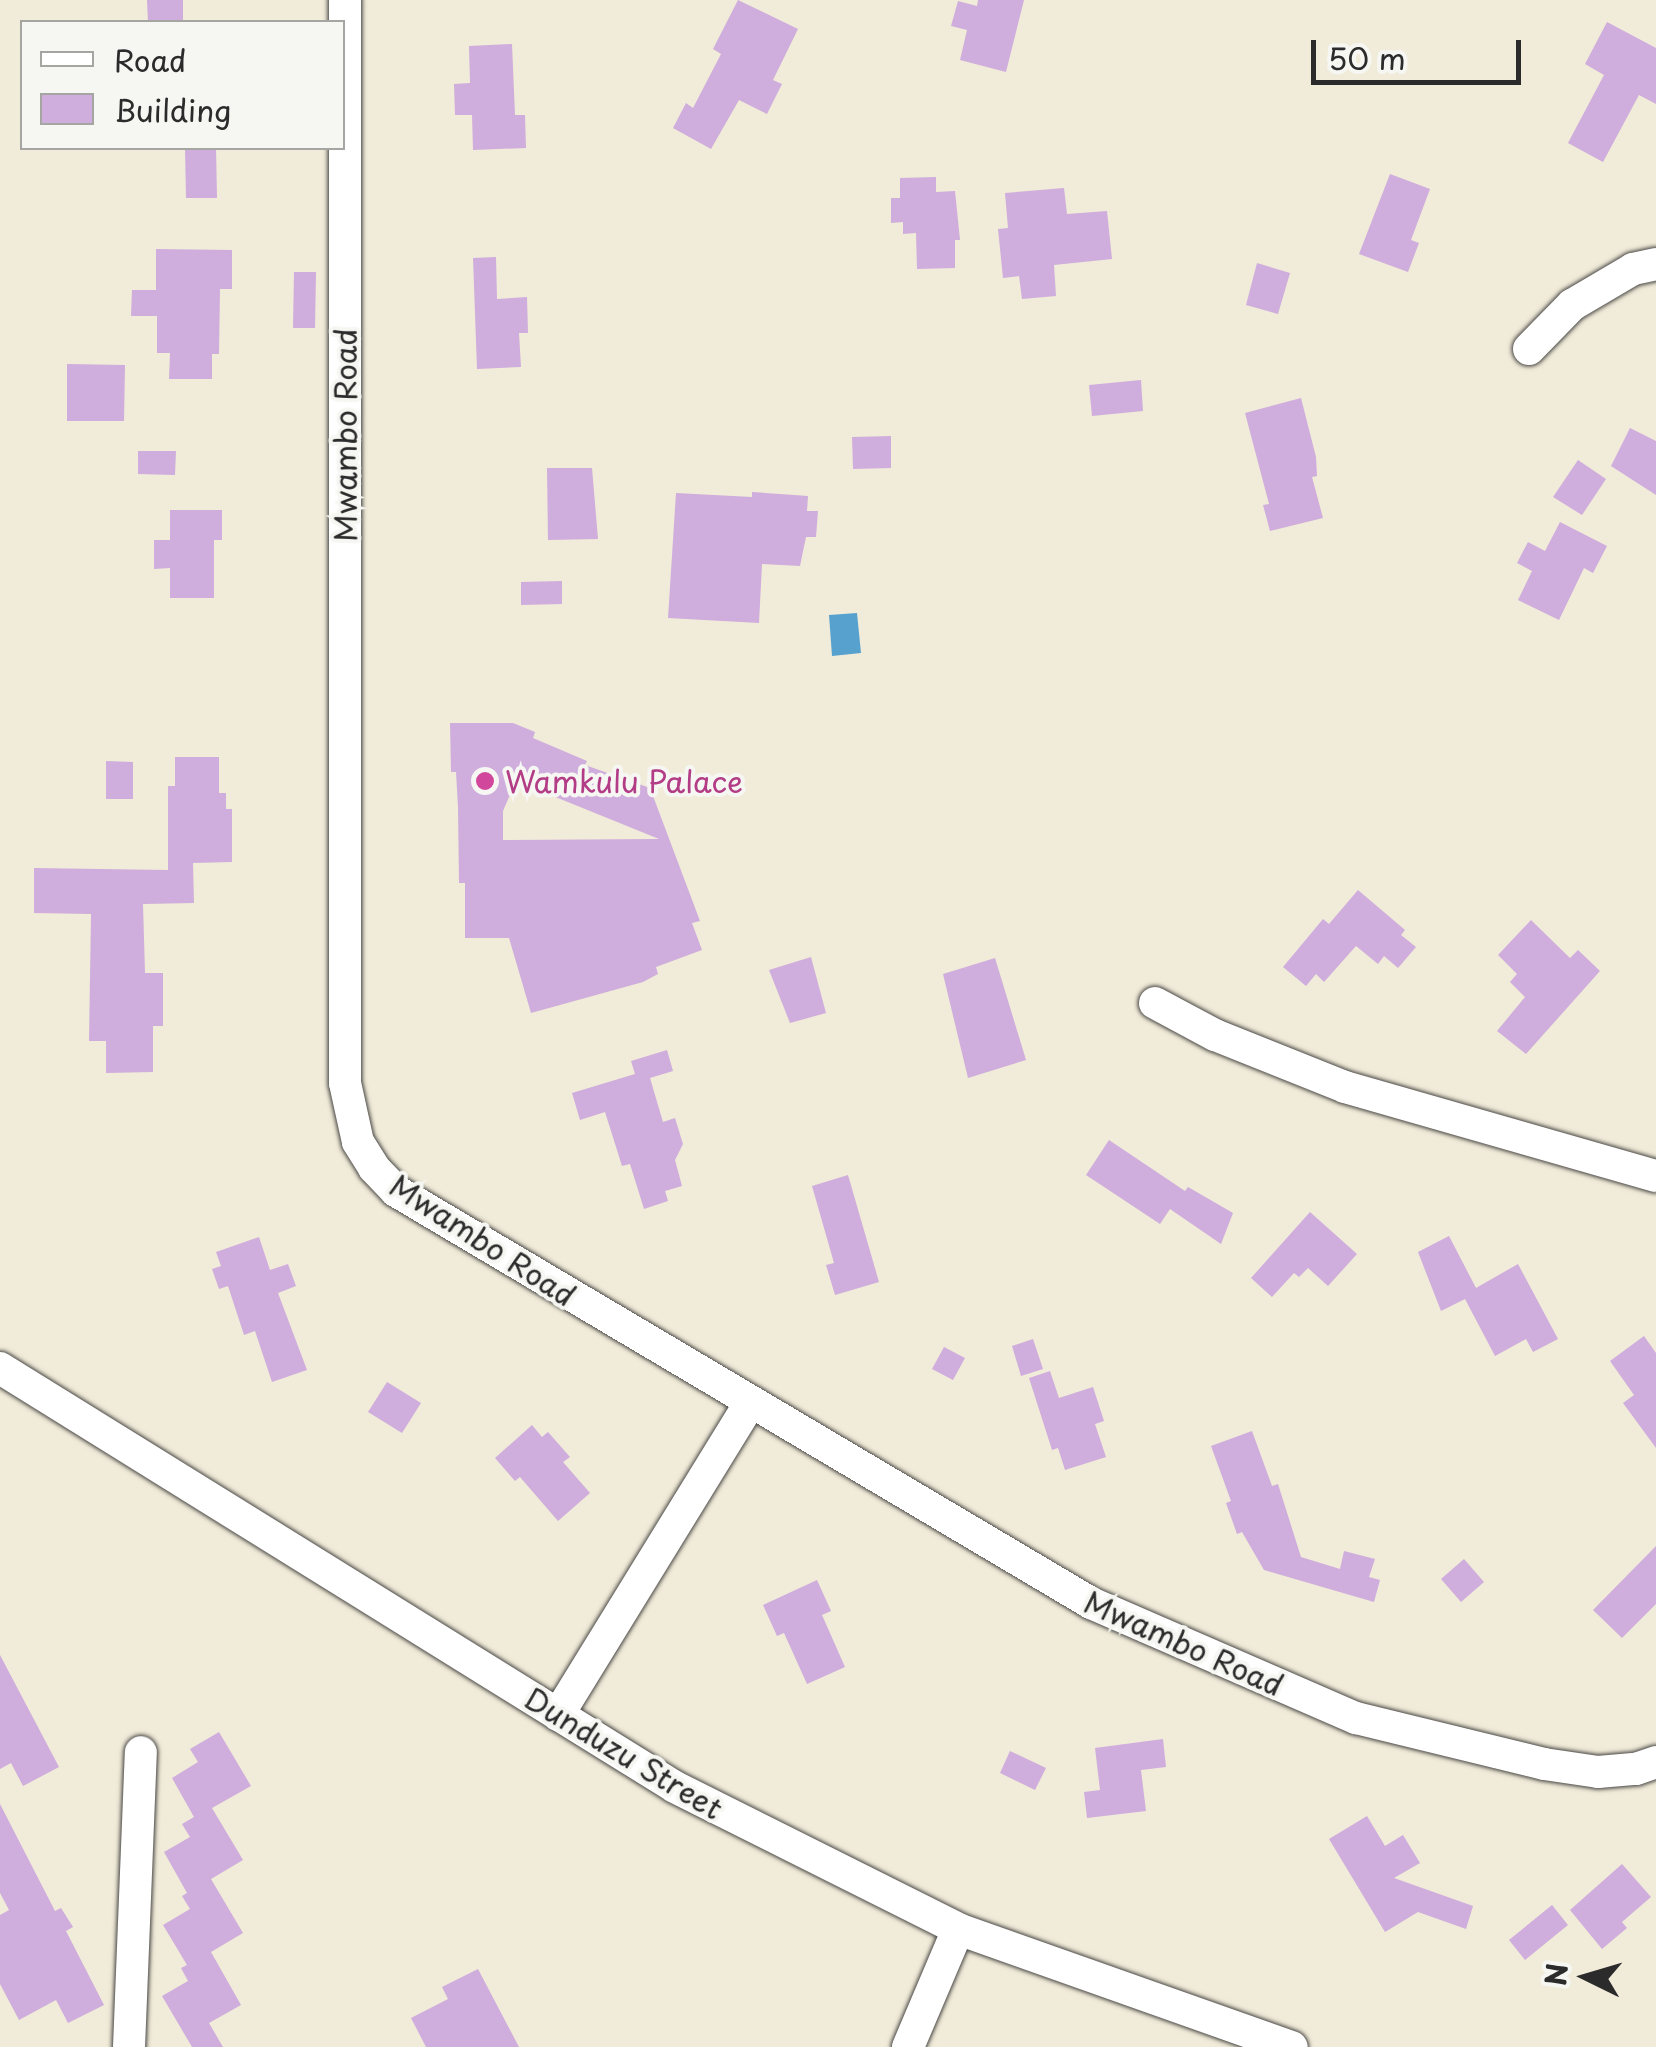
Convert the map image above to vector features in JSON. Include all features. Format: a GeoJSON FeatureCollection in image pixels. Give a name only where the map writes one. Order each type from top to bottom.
{"type":"FeatureCollection","features":[{"type":"Feature","properties":{"kind":"street","name":"Mwambo Road"},"geometry":{"type":"LineString","coordinates":[[346,0],[345,1063],[358,1142],[396,1192],[1090,1603],[1356,1718],[1544,1764],[1598,1772],[1636,1769],[1656,1762]]}},
{"type":"Feature","properties":{"kind":"street"},"geometry":{"type":"LineString","coordinates":[[1530,349],[1572,304],[1633,269],[1656,264]]}},
{"type":"Feature","properties":{"kind":"street"},"geometry":{"type":"LineString","coordinates":[[1155,1003],[1216,1034],[1345,1086],[1656,1176]]}},
{"type":"Feature","properties":{"kind":"street","name":"Dunduzu Street"},"geometry":{"type":"LineString","coordinates":[[0,1368],[675,1787],[958,1929],[1292,2047]]}},
{"type":"Feature","properties":{"kind":"street"},"geometry":{"type":"LineString","coordinates":[[558,1715],[749,1404]]}},
{"type":"Feature","properties":{"kind":"street"},"geometry":{"type":"LineString","coordinates":[[130,2047],[141,1752]]}},
{"type":"Feature","properties":{"kind":"street"},"geometry":{"type":"LineString","coordinates":[[908,2047],[958,1929]]}},
{"type":"Feature","properties":{"kind":"water"},"geometry":{"type":"Polygon","coordinates":[[[857,613],[861,653],[832,656],[829,615],[857,613]]]}},
{"type":"Feature","properties":{"kind":"building"},"geometry":{"type":"Polygon","coordinates":[[[147,0],[183,0],[183,20],[148,20],[147,0]]]}},
{"type":"Feature","properties":{"kind":"building"},"geometry":{"type":"Polygon","coordinates":[[[738,0],[798,29],[773,80],[782,84],[767,114],[739,100],[711,149],[673,128],[686,103],[693,108],[721,54],[713,49],[738,0]]]}},
{"type":"Feature","properties":{"kind":"building"},"geometry":{"type":"Polygon","coordinates":[[[978,0],[1024,0],[1006,72],[960,60],[967,30],[951,26],[958,1],[977,6],[978,0]]]}},
{"type":"Feature","properties":{"kind":"building"},"geometry":{"type":"Polygon","coordinates":[[[1607,22],[1656,48],[1656,104],[1639,95],[1603,162],[1568,143],[1604,75],[1585,64],[1607,22]]]}},
{"type":"Feature","properties":{"kind":"building"},"geometry":{"type":"Polygon","coordinates":[[[512,44],[515,115],[525,115],[526,148],[473,150],[472,115],[455,115],[454,84],[470,83],[469,46],[512,44]]]}},
{"type":"Feature","properties":{"kind":"building"},"geometry":{"type":"Polygon","coordinates":[[[185,150],[216,150],[217,198],[186,198],[185,150]]]}},
{"type":"Feature","properties":{"kind":"building"},"geometry":{"type":"Polygon","coordinates":[[[1390,174],[1430,189],[1411,240],[1419,243],[1408,272],[1359,254],[1390,174]]]}},
{"type":"Feature","properties":{"kind":"building"},"geometry":{"type":"Polygon","coordinates":[[[936,177],[936,192],[955,191],[960,240],[955,240],[955,268],[917,269],[916,233],[903,234],[903,222],[891,223],[891,198],[900,198],[900,178],[936,177]]]}},
{"type":"Feature","properties":{"kind":"building"},"geometry":{"type":"Polygon","coordinates":[[[1064,188],[1067,214],[1107,211],[1112,259],[1054,265],[1056,296],[1022,299],[1019,276],[1003,278],[998,229],[1008,228],[1005,193],[1064,188]]]}},
{"type":"Feature","properties":{"kind":"building"},"geometry":{"type":"Polygon","coordinates":[[[156,249],[232,250],[232,289],[220,289],[219,354],[212,354],[212,379],[169,379],[170,353],[157,353],[157,316],[131,316],[132,290],[156,290],[156,249]]]}},
{"type":"Feature","properties":{"kind":"building"},"geometry":{"type":"Polygon","coordinates":[[[496,257],[497,299],[527,297],[528,333],[519,333],[521,367],[477,369],[473,258],[496,257]]]}},
{"type":"Feature","properties":{"kind":"building"},"geometry":{"type":"Polygon","coordinates":[[[1257,263],[1290,273],[1278,314],[1246,305],[1257,263]]]}},
{"type":"Feature","properties":{"kind":"building"},"geometry":{"type":"Polygon","coordinates":[[[294,272],[316,272],[315,328],[293,328],[294,272]]]}},
{"type":"Feature","properties":{"kind":"building"},"geometry":{"type":"Polygon","coordinates":[[[67,364],[125,365],[124,421],[67,421],[67,364]]]}},
{"type":"Feature","properties":{"kind":"building"},"geometry":{"type":"Polygon","coordinates":[[[1141,380],[1143,411],[1092,416],[1089,385],[1141,380]]]}},
{"type":"Feature","properties":{"kind":"building"},"geometry":{"type":"Polygon","coordinates":[[[1301,398],[1316,457],[1317,476],[1312,477],[1323,518],[1270,531],[1263,505],[1269,504],[1245,413],[1301,398]]]}},
{"type":"Feature","properties":{"kind":"building"},"geometry":{"type":"Polygon","coordinates":[[[1630,428],[1656,441],[1656,495],[1611,466],[1630,428]]]}},
{"type":"Feature","properties":{"kind":"building"},"geometry":{"type":"Polygon","coordinates":[[[891,436],[891,468],[853,469],[852,437],[891,436]]]}},
{"type":"Feature","properties":{"kind":"building"},"geometry":{"type":"Polygon","coordinates":[[[138,451],[176,451],[175,475],[138,474],[138,451]]]}},
{"type":"Feature","properties":{"kind":"building"},"geometry":{"type":"Polygon","coordinates":[[[1578,460],[1606,479],[1582,515],[1553,497],[1578,460]]]}},
{"type":"Feature","properties":{"kind":"building"},"geometry":{"type":"Polygon","coordinates":[[[547,468],[592,468],[598,539],[548,540],[547,468]]]}},
{"type":"Feature","properties":{"kind":"building"},"geometry":{"type":"Polygon","coordinates":[[[752,492],[808,496],[807,511],[818,511],[816,537],[806,537],[800,566],[762,564],[759,623],[668,618],[676,493],[752,497],[752,492]]]}},
{"type":"Feature","properties":{"kind":"building"},"geometry":{"type":"Polygon","coordinates":[[[170,510],[222,510],[222,540],[214,540],[214,598],[170,598],[170,568],[154,569],[154,540],[170,540],[170,510]]]}},
{"type":"Feature","properties":{"kind":"building"},"geometry":{"type":"Polygon","coordinates":[[[1560,522],[1607,546],[1593,573],[1584,568],[1559,620],[1518,600],[1532,571],[1517,563],[1528,542],[1545,551],[1560,522]]]}},
{"type":"Feature","properties":{"kind":"building"},"geometry":{"type":"Polygon","coordinates":[[[562,581],[562,604],[521,605],[521,582],[562,581]]]}},
{"type":"Feature","properties":{"kind":"building"},"geometry":{"type":"Polygon","coordinates":[[[450,723],[513,723],[535,732],[533,738],[587,761],[585,765],[650,788],[700,921],[692,923],[702,950],[656,967],[658,974],[643,982],[531,1013],[509,938],[465,938],[465,883],[459,883],[456,772],[451,772],[450,723]],[[516,781],[503,811],[503,840],[659,839],[516,781]]]}},
{"type":"Feature","properties":{"kind":"building"},"geometry":{"type":"Polygon","coordinates":[[[175,757],[219,757],[219,793],[226,793],[226,809],[232,809],[232,862],[193,863],[194,903],[143,904],[145,973],[163,973],[163,1026],[153,1026],[153,1072],[106,1073],[106,1041],[89,1041],[91,914],[34,913],[34,868],[168,870],[168,786],[175,786],[175,757]]]}},
{"type":"Feature","properties":{"kind":"building"},"geometry":{"type":"Polygon","coordinates":[[[106,761],[133,762],[133,799],[106,799],[106,761]]]}},
{"type":"Feature","properties":{"kind":"building"},"geometry":{"type":"Polygon","coordinates":[[[1358,890],[1405,930],[1401,935],[1416,947],[1398,968],[1384,956],[1378,964],[1356,946],[1324,982],[1316,974],[1306,986],[1283,967],[1323,919],[1329,924],[1358,890]]]}},
{"type":"Feature","properties":{"kind":"building"},"geometry":{"type":"Polygon","coordinates":[[[1531,920],[1570,958],[1578,950],[1600,971],[1526,1054],[1497,1031],[1525,997],[1510,982],[1517,974],[1498,955],[1531,920]]]}},
{"type":"Feature","properties":{"kind":"building"},"geometry":{"type":"Polygon","coordinates":[[[811,957],[826,1013],[790,1023],[769,970],[811,957]]]}},
{"type":"Feature","properties":{"kind":"building"},"geometry":{"type":"Polygon","coordinates":[[[995,958],[1026,1060],[968,1078],[943,974],[995,958]]]}},
{"type":"Feature","properties":{"kind":"building"},"geometry":{"type":"Polygon","coordinates":[[[667,1050],[673,1071],[650,1078],[663,1122],[675,1118],[683,1144],[675,1160],[682,1186],[665,1191],[668,1201],[644,1209],[630,1164],[622,1166],[605,1112],[580,1120],[572,1093],[635,1074],[631,1061],[667,1050]]]}},
{"type":"Feature","properties":{"kind":"building"},"geometry":{"type":"Polygon","coordinates":[[[1109,1140],[1185,1191],[1188,1187],[1233,1213],[1221,1244],[1170,1209],[1160,1224],[1086,1175],[1109,1140]]]}},
{"type":"Feature","properties":{"kind":"building"},"geometry":{"type":"Polygon","coordinates":[[[848,1175],[879,1282],[835,1295],[826,1265],[834,1263],[812,1186],[848,1175]]]}},
{"type":"Feature","properties":{"kind":"building"},"geometry":{"type":"Polygon","coordinates":[[[1310,1212],[1357,1254],[1328,1286],[1308,1268],[1299,1277],[1294,1273],[1272,1297],[1251,1278],[1310,1212]]]}},
{"type":"Feature","properties":{"kind":"building"},"geometry":{"type":"Polygon","coordinates":[[[1449,1236],[1476,1288],[1518,1264],[1558,1339],[1533,1352],[1526,1339],[1495,1356],[1465,1299],[1441,1311],[1418,1252],[1449,1236]]]}},
{"type":"Feature","properties":{"kind":"building"},"geometry":{"type":"Polygon","coordinates":[[[259,1237],[270,1270],[288,1264],[296,1286],[278,1293],[307,1370],[272,1382],[255,1331],[244,1335],[228,1286],[219,1289],[212,1269],[221,1266],[216,1252],[259,1237]]]}},
{"type":"Feature","properties":{"kind":"building"},"geometry":{"type":"Polygon","coordinates":[[[1644,1336],[1656,1353],[1656,1448],[1623,1403],[1634,1395],[1610,1361],[1644,1336]]]}},
{"type":"Feature","properties":{"kind":"building"},"geometry":{"type":"Polygon","coordinates":[[[1033,1339],[1043,1369],[1021,1376],[1012,1346],[1033,1339]]]}},
{"type":"Feature","properties":{"kind":"building"},"geometry":{"type":"Polygon","coordinates":[[[944,1347],[965,1358],[953,1380],[932,1369],[944,1347]]]}},
{"type":"Feature","properties":{"kind":"building"},"geometry":{"type":"Polygon","coordinates":[[[1050,1371],[1059,1398],[1093,1387],[1104,1421],[1095,1424],[1106,1457],[1065,1470],[1058,1448],[1052,1450],[1029,1378],[1050,1371]]]}},
{"type":"Feature","properties":{"kind":"building"},"geometry":{"type":"Polygon","coordinates":[[[387,1382],[421,1403],[402,1433],[368,1412],[387,1382]]]}},
{"type":"Feature","properties":{"kind":"building"},"geometry":{"type":"Polygon","coordinates":[[[532,1425],[542,1437],[548,1432],[570,1457],[563,1462],[590,1493],[558,1521],[520,1477],[515,1481],[495,1458],[532,1425]]]}},
{"type":"Feature","properties":{"kind":"building"},"geometry":{"type":"Polygon","coordinates":[[[1252,1431],[1272,1486],[1278,1484],[1301,1557],[1340,1569],[1344,1551],[1375,1559],[1369,1577],[1380,1580],[1374,1602],[1264,1570],[1242,1532],[1237,1534],[1226,1503],[1231,1501],[1211,1446],[1252,1431]]]}},
{"type":"Feature","properties":{"kind":"building"},"geometry":{"type":"Polygon","coordinates":[[[1656,1546],[1656,1604],[1622,1638],[1593,1610],[1656,1546]]]}},
{"type":"Feature","properties":{"kind":"building"},"geometry":{"type":"Polygon","coordinates":[[[1464,1559],[1484,1582],[1461,1602],[1441,1579],[1464,1559]]]}},
{"type":"Feature","properties":{"kind":"building"},"geometry":{"type":"Polygon","coordinates":[[[817,1580],[831,1611],[822,1615],[845,1667],[807,1684],[784,1633],[777,1636],[763,1605],[817,1580]]]}},
{"type":"Feature","properties":{"kind":"building"},"geometry":{"type":"Polygon","coordinates":[[[0,1655],[59,1767],[23,1786],[11,1763],[0,1769],[0,1655]]]}},
{"type":"Feature","properties":{"kind":"building"},"geometry":{"type":"Polygon","coordinates":[[[219,1732],[251,1786],[212,1808],[243,1860],[211,1879],[243,1933],[211,1952],[241,2005],[209,2023],[223,2047],[192,2047],[162,1996],[188,1981],[181,1968],[187,1965],[163,1925],[190,1909],[182,1896],[187,1893],[164,1852],[190,1837],[182,1824],[194,1817],[172,1778],[198,1762],[190,1749],[219,1732]]]}},
{"type":"Feature","properties":{"kind":"building"},"geometry":{"type":"Polygon","coordinates":[[[1163,1739],[1166,1767],[1141,1770],[1146,1811],[1087,1818],[1084,1792],[1100,1790],[1095,1748],[1163,1739]]]}},
{"type":"Feature","properties":{"kind":"building"},"geometry":{"type":"Polygon","coordinates":[[[1010,1751],[1046,1768],[1035,1790],[1000,1773],[1010,1751]]]}},
{"type":"Feature","properties":{"kind":"building"},"geometry":{"type":"Polygon","coordinates":[[[0,1804],[55,1911],[61,1908],[73,1927],[66,1931],[104,2005],[68,2023],[56,2000],[19,2020],[0,1984],[0,1915],[9,1910],[0,1893],[0,1804]]]}},
{"type":"Feature","properties":{"kind":"building"},"geometry":{"type":"Polygon","coordinates":[[[1367,1816],[1385,1846],[1403,1835],[1420,1863],[1394,1878],[1473,1906],[1466,1929],[1418,1912],[1385,1932],[1329,1839],[1367,1816]]]}},
{"type":"Feature","properties":{"kind":"building"},"geometry":{"type":"Polygon","coordinates":[[[1622,1864],[1651,1897],[1622,1922],[1627,1928],[1602,1949],[1570,1910],[1622,1864]]]}},
{"type":"Feature","properties":{"kind":"building"},"geometry":{"type":"Polygon","coordinates":[[[1552,1905],[1568,1925],[1525,1960],[1509,1940],[1552,1905]]]}},
{"type":"Feature","properties":{"kind":"building"},"geometry":{"type":"Polygon","coordinates":[[[478,1969],[519,2047],[426,2047],[411,2018],[448,1999],[442,1987],[478,1969]]]}},
{"type":"Feature","properties":{"kind":"place","name":"Wamkulu Palace"},"geometry":{"type":"Point","coordinates":[485,781]}}]}
